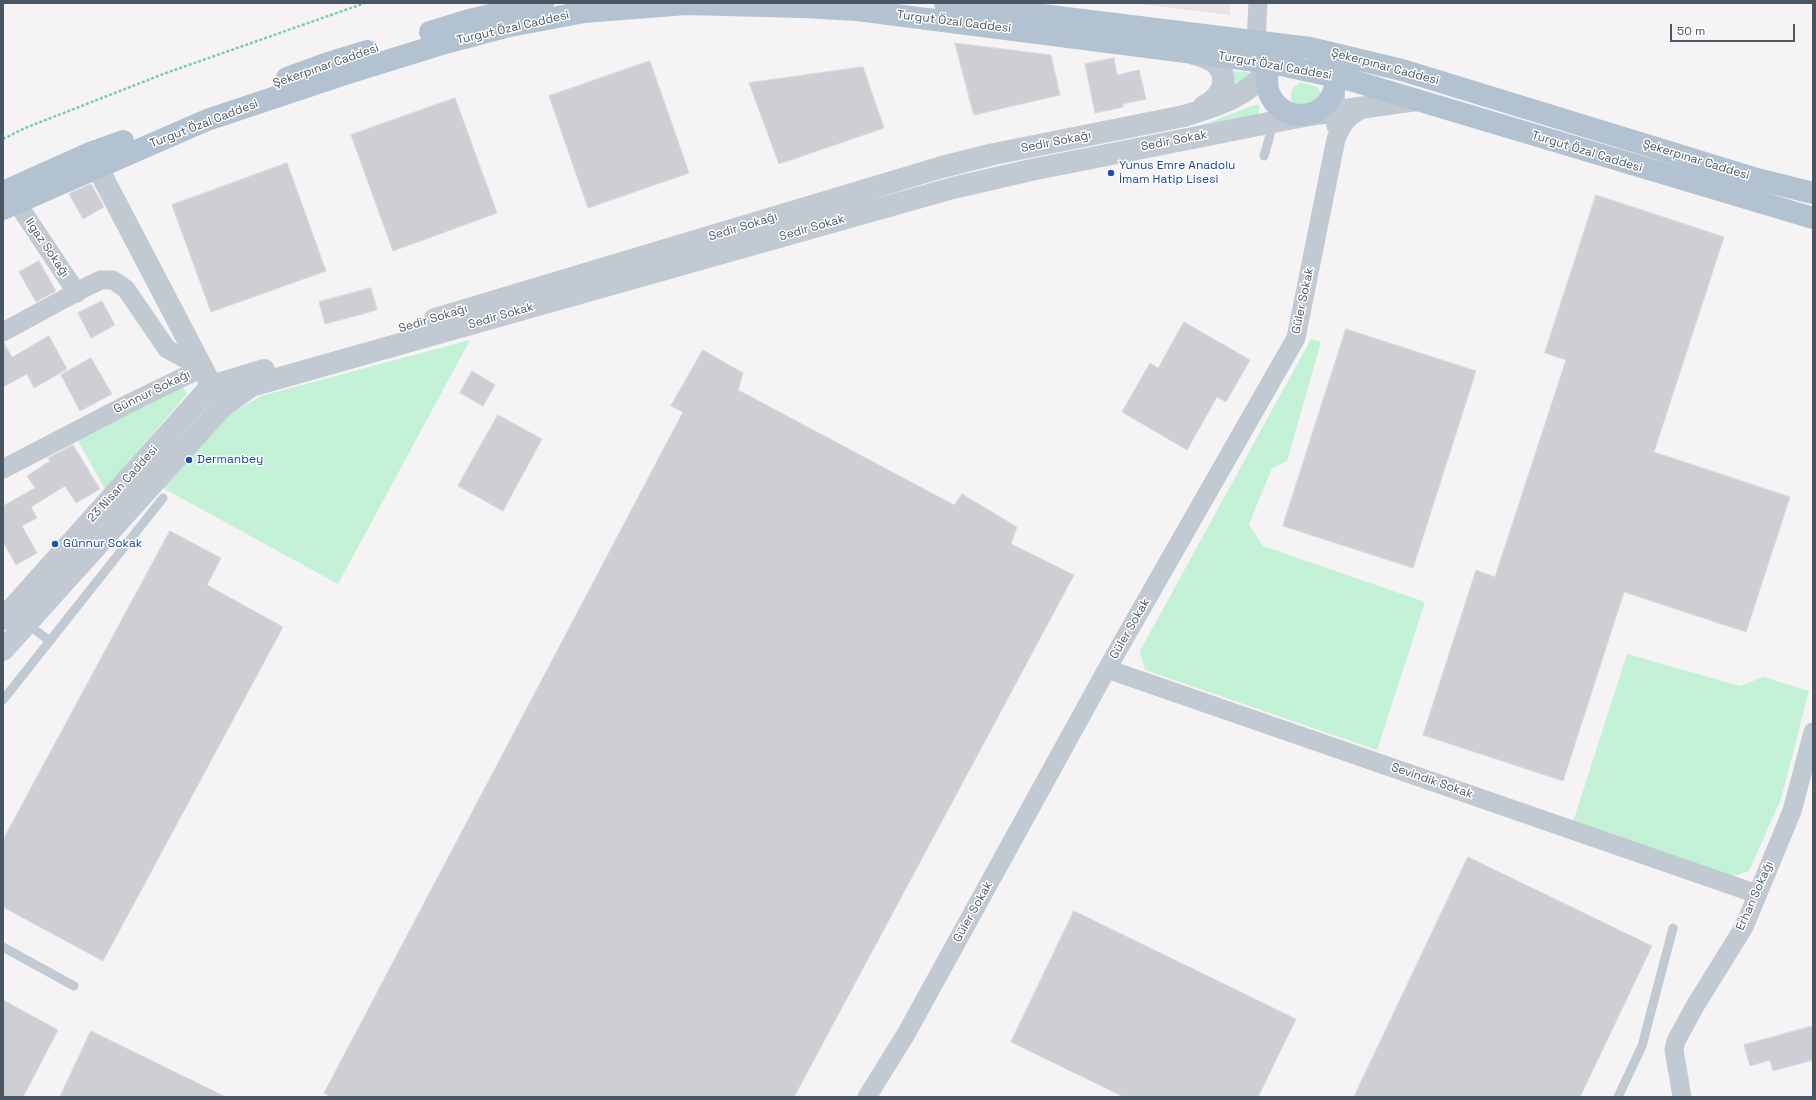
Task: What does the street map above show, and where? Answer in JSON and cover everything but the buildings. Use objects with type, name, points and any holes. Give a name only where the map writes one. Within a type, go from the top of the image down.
[{"type":"main road","name":"Şekerpınar Caddesi","points":[[8,201],[94,160],[325,64],[469,20],[543,3]]},
{"type":"main road","name":"Şekerpınar Caddesi","points":[[945,3],[1250,50],[1310,48],[1402,70],[1757,179],[1813,192]]},
{"type":"main road","name":"Turgut Özal Caddesi","points":[[94,160],[348,73],[445,43],[550,17],[686,4],[803,7],[857,10],[1181,50],[1250,50],[1268,77],[1335,80],[1417,100],[1813,218]]},
{"type":"main road","points":[[1299,47],[1310,48],[1326,57],[1331,65],[1335,80],[1333,94],[1328,103],[1319,111],[1309,115],[1289,113],[1274,102],[1268,77],[1280,55],[1289,49],[1299,47]]},
{"type":"street","points":[[1250,50],[1258,3]]},
{"type":"street","points":[[1181,50],[1208,58],[1222,73],[1224,81],[1218,96],[1210,103],[1184,116]]},
{"type":"street","name":"Sedir Sokağı","points":[[207,377],[942,167],[994,154],[1184,116],[1210,108],[1249,90],[1268,77]]},
{"type":"street","points":[[1335,80],[1336,139]]},
{"type":"street","name":"Sedir Sokak","points":[[222,407],[251,386],[953,188],[1031,170],[1309,115],[1417,100]]},
{"type":"street","points":[[1336,139],[1342,124],[1350,116],[1366,106]]},
{"type":"street","points":[[1309,115],[1322,118],[1330,125],[1336,139]]},
{"type":"street","name":"Güler Sokak","points":[[867,1097],[906,1034],[1107,669],[1296,338],[1336,139]]},
{"type":"street","points":[[94,160],[222,407]]},
{"type":"street","name":"Ilgaz Sokağı","points":[[8,201],[77,293]]},
{"type":"street","name":"Günnur Sokağı","points":[[77,293],[101,280],[113,280],[126,289],[167,349],[207,377]]},
{"type":"street","points":[[3,332],[77,293]]},
{"type":"street","name":"Günnur Sokağı","points":[[3,469],[132,402],[207,377]]},
{"type":"street","name":"23 Nisan Caddesi","points":[[3,619],[207,377]]},
{"type":"street","name":"23 Nisan Caddesi","points":[[3,650],[222,407]]},
{"type":"street","name":"Sevindik Sokak","points":[[1107,669],[1757,894]]},
{"type":"street","name":"Erhan Sokağı","points":[[1682,1097],[1674,1050],[1676,1041],[1695,1006],[1744,927],[1792,811],[1813,732]]},
{"type":"lane","points":[[1264,156],[1274,122],[1268,77]]},
{"type":"lane","points":[[3,700],[163,498]]},
{"type":"lane","points":[[26,624],[50,640]]},
{"type":"lane","points":[[1618,1097],[1642,1046],[1673,928]]},
{"type":"lane","points":[[3,947],[74,986]]},
{"type":"path","points":[[3,139],[25,128],[166,73],[365,3]]},
{"type":"shaded area","points":[[1131,3],[1230,3],[1230,15]]},
{"type":"green space","points":[[1232,71],[1255,73],[1234,85]]},
{"type":"green space","points":[[1300,82],[1318,87],[1321,95],[1319,104],[1297,108],[1293,104],[1291,95],[1292,89]]},
{"type":"green space","points":[[1257,104],[1260,106],[1257,120],[1192,129]]},
{"type":"green space","points":[[1311,339],[1321,342],[1287,461],[1272,468],[1249,524],[1263,546],[1425,602],[1377,750],[1145,670],[1140,651]]},
{"type":"green space","points":[[470,340],[338,584],[161,487],[229,415],[261,396]]},
{"type":"green space","points":[[181,385],[187,394],[105,489],[77,439]]},
{"type":"green space","points":[[1627,654],[1740,686],[1763,677],[1809,691],[1781,799],[1749,871],[1730,877],[1573,822]]},
{"type":"place","name":"Yunus Emre Anadolu İmam Hatip Lisesi","points":[[1111,173]]},
{"type":"place","name":"Dermanbey","points":[[189,460]]},
{"type":"place","name":"Günnur Sokak","points":[[55,544]]}]
